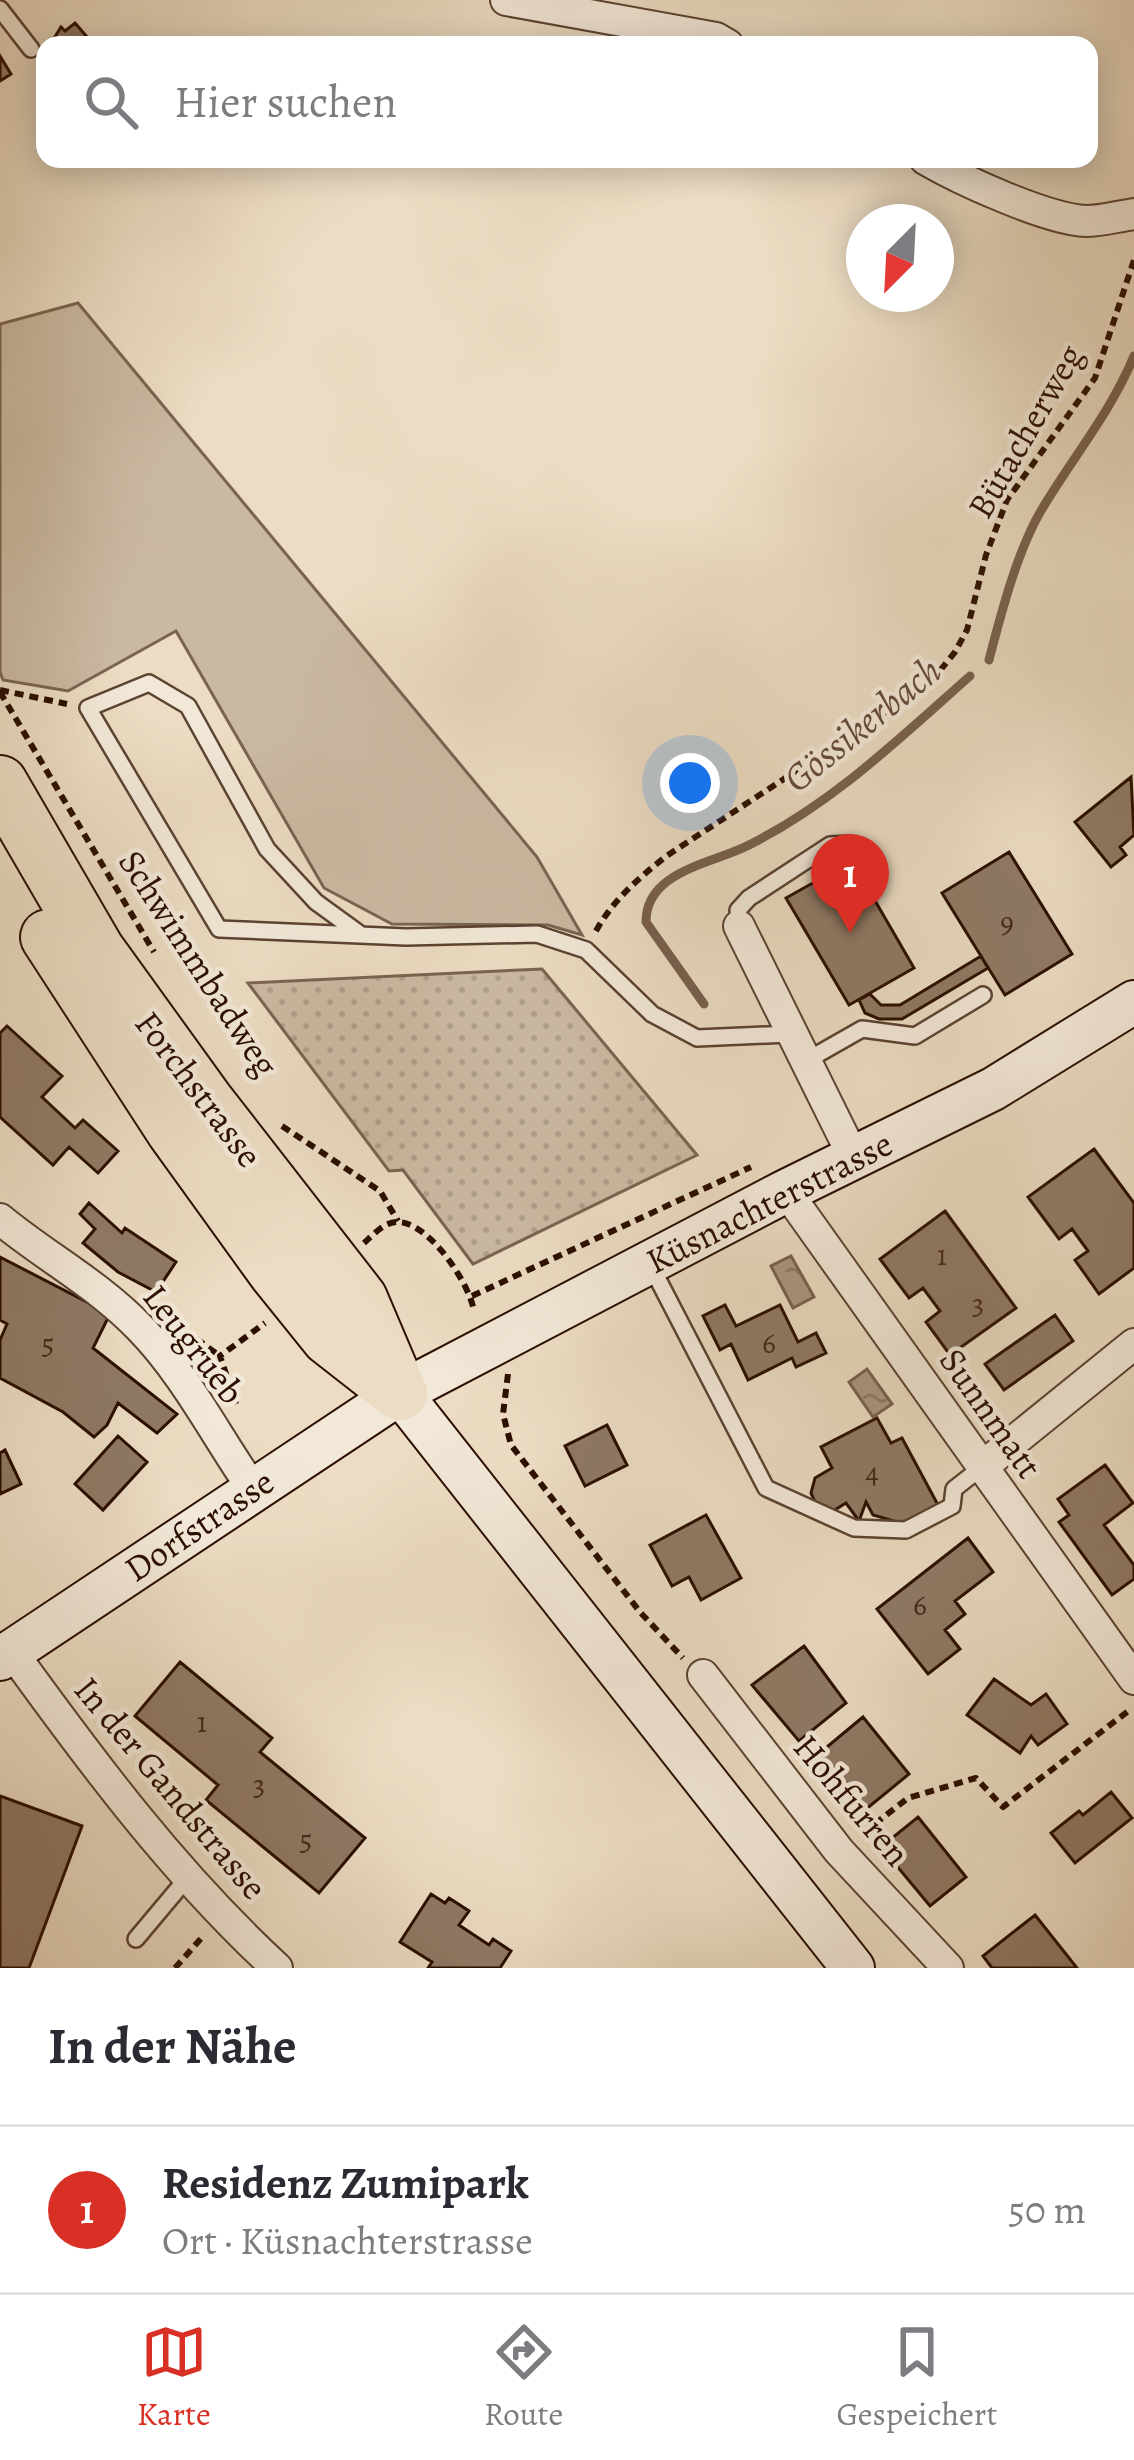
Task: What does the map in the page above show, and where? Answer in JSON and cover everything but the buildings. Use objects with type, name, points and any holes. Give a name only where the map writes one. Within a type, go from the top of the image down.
[{"type":"highway","name":"Forchstrasse","points":[[0,783],[108,966],[360,1299],[400,1393]]},
{"type":"highway","name":"Forchstrasse","points":[[0,850],[105,1029],[275,1271],[329,1339],[400,1393]]},
{"type":"main road","name":"Küsnachterstrasse","points":[[400,1393],[483,1329],[649,1262],[854,1160],[993,1089],[1134,1001]]},
{"type":"main road","name":"Dorfstrasse","points":[[6,1655],[242,1474],[400,1393]]},
{"type":"main road","name":"Forchstrasse","points":[[400,1393],[853,1968]]},
{"type":"street","points":[[506,0],[705,36]]},
{"type":"street","points":[[940,168],[1020,202],[1085,221],[1134,214]]},
{"type":"street","points":[[739,926],[788,1034],[854,1160]]},
{"type":"street","name":"Sunnmatt","points":[[786,1190],[1134,1679]]},
{"type":"street","name":"Leugrueb","points":[[0,1220],[43,1255],[95,1287],[143,1330],[242,1474]]},
{"type":"street","points":[[982,1467],[1134,1344]]},
{"type":"street","name":"In der Gandstrasse","points":[[6,1655],[188,1877],[277,1968]]},
{"type":"street","name":"Hohfurren","points":[[703,1676],[839,1851],[948,1968]]},
{"type":"lane","points":[[0,9],[31,49]]},
{"type":"lane","points":[[360,934],[316,902],[267,849],[188,706],[148,683],[88,708],[219,929],[360,934],[537,934],[586,950],[652,1013],[697,1038],[788,1034]]},
{"type":"lane","points":[[739,926],[738,910],[749,898],[830,845],[851,844]]},
{"type":"lane","points":[[804,1062],[862,1029],[915,1036],[982,995]]},
{"type":"lane","points":[[649,1262],[766,1488],[854,1528],[906,1530],[952,1506],[953,1489],[982,1467]]},
{"type":"lane","points":[[136,1939],[188,1877]]},
{"type":"path","name":"Bütacherweg","points":[[586,950],[607,912],[664,857],[895,706],[938,673],[955,652],[967,630],[986,555],[1007,500],[1095,378],[1134,260]]},
{"type":"path","points":[[0,691],[88,708]]},
{"type":"path","name":"Schwimmbadweg","points":[[0,691],[162,964]]},
{"type":"path","name":"Schwimmbadweg","points":[[274,1118],[380,1191],[398,1221],[426,1233],[472,1296]]},
{"type":"path","points":[[703,1676],[640,1612],[511,1445],[503,1414],[510,1378],[483,1329],[472,1296],[748,1166],[786,1190]]},
{"type":"path","points":[[357,1249],[398,1221]]},
{"type":"path","points":[[242,1474],[248,1443],[220,1356],[272,1318]]},
{"type":"path","points":[[839,1851],[908,1798],[976,1778],[1003,1807],[1134,1707]]},
{"type":"path","points":[[175,1968],[223,1915]]},
{"type":"shaded area","points":[[78,303],[537,857],[582,935],[548,925],[392,924],[324,888],[176,631],[68,691],[3,680],[0,324]]},
{"type":"shaded area","points":[[542,969],[697,1155],[473,1264],[403,1170],[389,1171],[248,983]]},
{"type":"water","points":[[791,1256],[814,1297],[793,1308],[771,1266]]},
{"type":"water","points":[[867,1369],[892,1404],[873,1417],[849,1382]]},
{"type":"waterway","name":"Gössikerbach","points":[[989,660],[1033,526],[1134,356]]},
{"type":"waterway","name":"Gössikerbach","points":[[704,1004],[646,922],[657,891],[684,872],[749,845],[809,810],[970,676]]},
{"type":"place","name":"Residenz Zumipark","points":[[850,933]]}]
